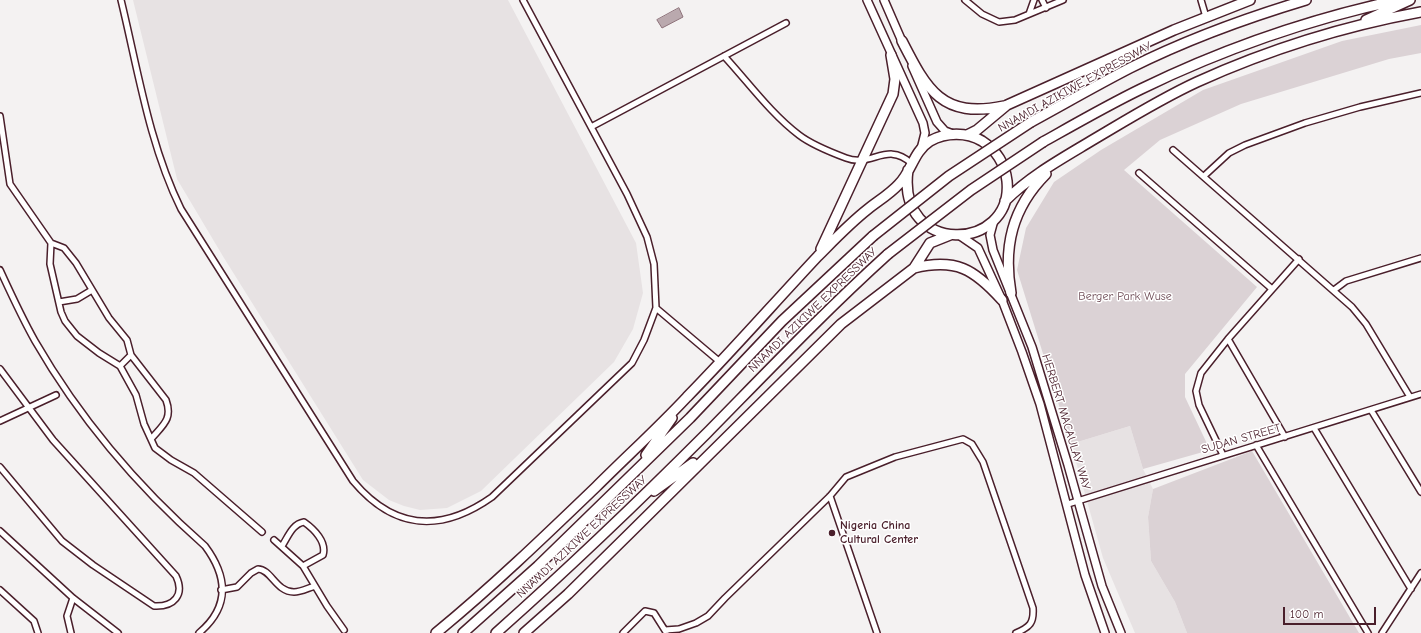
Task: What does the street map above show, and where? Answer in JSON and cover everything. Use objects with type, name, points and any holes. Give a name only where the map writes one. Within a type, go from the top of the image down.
[{"type":"highway","name":"NNAMDI AZIKIWE EXPRESSWAY","points":[[966,135],[977,130],[1007,105],[1206,17],[1250,0]]},
{"type":"highway","name":"NNAMDI AZIKIWE EXPRESSWAY","points":[[463,633],[538,566],[690,418],[782,322],[873,236],[949,176],[1031,122],[1131,68],[1176,47],[1264,12],[1306,0]]},
{"type":"highway","name":"NNAMDI AZIKIWE EXPRESSWAY","points":[[496,633],[556,580],[632,506],[842,296],[888,254],[968,192],[1043,142],[1141,89],[1229,51],[1313,22],[1398,0]]},
{"type":"highway","points":[[1348,28],[1410,0]]},
{"type":"highway","points":[[1005,201],[1032,178],[1059,161],[1154,104],[1196,83],[1257,58],[1348,28],[1421,12]]},
{"type":"highway","points":[[902,41],[925,82],[936,95],[944,100],[961,108],[982,110],[1007,105]]},
{"type":"highway","points":[[809,266],[825,241],[893,94],[895,79],[891,55]]},
{"type":"highway","points":[[436,633],[529,552],[687,398],[809,266],[856,219],[896,188],[920,149],[930,141],[942,136],[954,134],[966,135],[980,140],[992,148],[1001,159],[1006,173],[1008,187],[1005,201],[994,220],[978,231],[955,235],[930,242],[914,268],[841,324],[579,583],[524,633]]},
{"type":"highway","points":[[1011,293],[1007,259],[1014,222],[1036,183],[1059,161]]},
{"type":"highway","points":[[910,167],[906,185],[908,199],[914,212],[924,223],[936,231],[955,235]]},
{"type":"highway","points":[[914,268],[938,264],[961,268],[980,278],[1002,300]]},
{"type":"highway","points":[[631,475],[687,398]]},
{"type":"highway","points":[[632,506],[714,449]]},
{"type":"main road","points":[[867,0],[923,123],[925,133],[920,149]]},
{"type":"main road","points":[[884,0],[937,122],[945,131],[954,134]]},
{"type":"main road","name":"HERBERT MACAULAY WAY","points":[[994,220],[990,235],[993,250],[1032,347],[1102,586],[1121,633]]},
{"type":"main road","name":"HERBERT MACAULAY WAY","points":[[955,235],[978,248],[1002,300],[1040,404],[1086,575],[1105,633]]},
{"type":"street","points":[[121,0],[157,150],[168,182],[181,209],[353,481],[367,497],[381,509],[405,518],[426,522],[451,518],[477,508],[492,497],[632,363],[644,340],[656,308],[654,264],[647,237],[591,126],[522,0]]},
{"type":"street","points":[[965,0],[982,14],[999,22],[1015,20],[1063,0]]},
{"type":"street","points":[[1029,14],[1034,0]]},
{"type":"street","points":[[1042,0],[1046,8]]},
{"type":"street","points":[[1201,0],[1206,17]]},
{"type":"street","points":[[591,126],[786,23]]},
{"type":"street","points":[[724,56],[775,112],[799,135],[846,158],[863,161],[887,153],[903,156],[910,167]]},
{"type":"street","points":[[1204,176],[1229,153],[1244,145],[1305,123],[1360,107],[1421,93]]},
{"type":"street","points":[[0,116],[10,184],[51,243],[64,248],[76,263],[109,318],[127,340],[132,354],[166,400],[169,408],[169,416],[165,424],[151,439]]},
{"type":"street","points":[[1173,150],[1334,290],[1366,324],[1410,397]]},
{"type":"street","points":[[1139,173],[1272,288]]},
{"type":"street","points":[[51,243],[50,264],[58,302],[65,321],[77,336],[99,353],[120,366],[136,395],[144,424],[155,448],[194,473],[262,532]]},
{"type":"street","points":[[1334,290],[1346,281],[1421,258]]},
{"type":"street","points":[[1223,455],[1199,405],[1196,391],[1201,373],[1228,339],[1299,259]]},
{"type":"street","points":[[0,270],[35,341],[94,430],[130,473],[205,546],[215,560],[221,579],[222,602],[216,616],[199,633]]},
{"type":"street","points":[[58,302],[77,299],[92,290]]},
{"type":"street","points":[[656,308],[720,362]]},
{"type":"street","points":[[1228,339],[1285,437]]},
{"type":"street","points":[[120,366],[132,354]]},
{"type":"street","points":[[0,369],[53,440],[176,576],[180,586],[179,594],[172,602],[162,607],[154,606],[93,565],[62,541],[0,467]]},
{"type":"street","name":"SUDAN STREET","points":[[1068,504],[1421,394]]},
{"type":"street","points":[[0,421],[56,395]]},
{"type":"street","points":[[1371,410],[1421,492]]},
{"type":"street","points":[[1314,428],[1411,589]]},
{"type":"street","points":[[623,633],[645,611],[654,613],[666,632],[696,623],[708,616],[830,496],[846,478],[895,457],[963,439],[972,444],[983,462],[1033,608],[1034,618],[1029,625],[1016,633]]},
{"type":"street","points":[[1256,445],[1368,633]]},
{"type":"street","points":[[830,496],[877,633]]},
{"type":"street","points":[[282,546],[294,527],[299,523],[304,522],[309,526],[322,541],[325,549],[323,555],[303,566]]},
{"type":"street","points":[[0,531],[73,598],[118,633]]},
{"type":"street","points":[[274,540],[303,566],[344,630]]},
{"type":"street","points":[[221,590],[237,587],[251,573],[262,569],[283,590],[293,592],[315,586]]},
{"type":"street","points":[[1382,633],[1421,573]]},
{"type":"street","points":[[0,590],[34,621],[38,633]]},
{"type":"street","points":[[71,633],[67,616],[73,598]]},
{"type":"shaded area","points":[[133,0],[508,0],[636,243],[643,293],[633,329],[614,362],[481,491],[447,508],[420,510],[389,500],[363,480],[224,258],[177,179]]},
{"type":"shaded area","points":[[679,8],[683,17],[662,28],[657,20]]},
{"type":"shaded area","points":[[1130,426],[1143,469],[1153,489],[1148,517],[1151,561],[1175,602],[1187,633],[1135,633],[1103,558],[1071,444]]},
{"type":"green space","name":"Berger Park Wuse","points":[[1421,25],[1421,53],[1389,59],[1241,104],[1160,140],[1124,170],[1257,287],[1185,374],[1185,397],[1210,450],[1143,469],[1130,426],[1071,444],[1017,270],[1026,228],[1054,182],[1101,150],[1203,90],[1342,41]]},
{"type":"green space","points":[[1252,451],[1359,633],[1187,633],[1175,602],[1151,561],[1148,517],[1153,489]]},
{"type":"place","name":"Nigeria China Cultural Center","points":[[832,533]]}]
